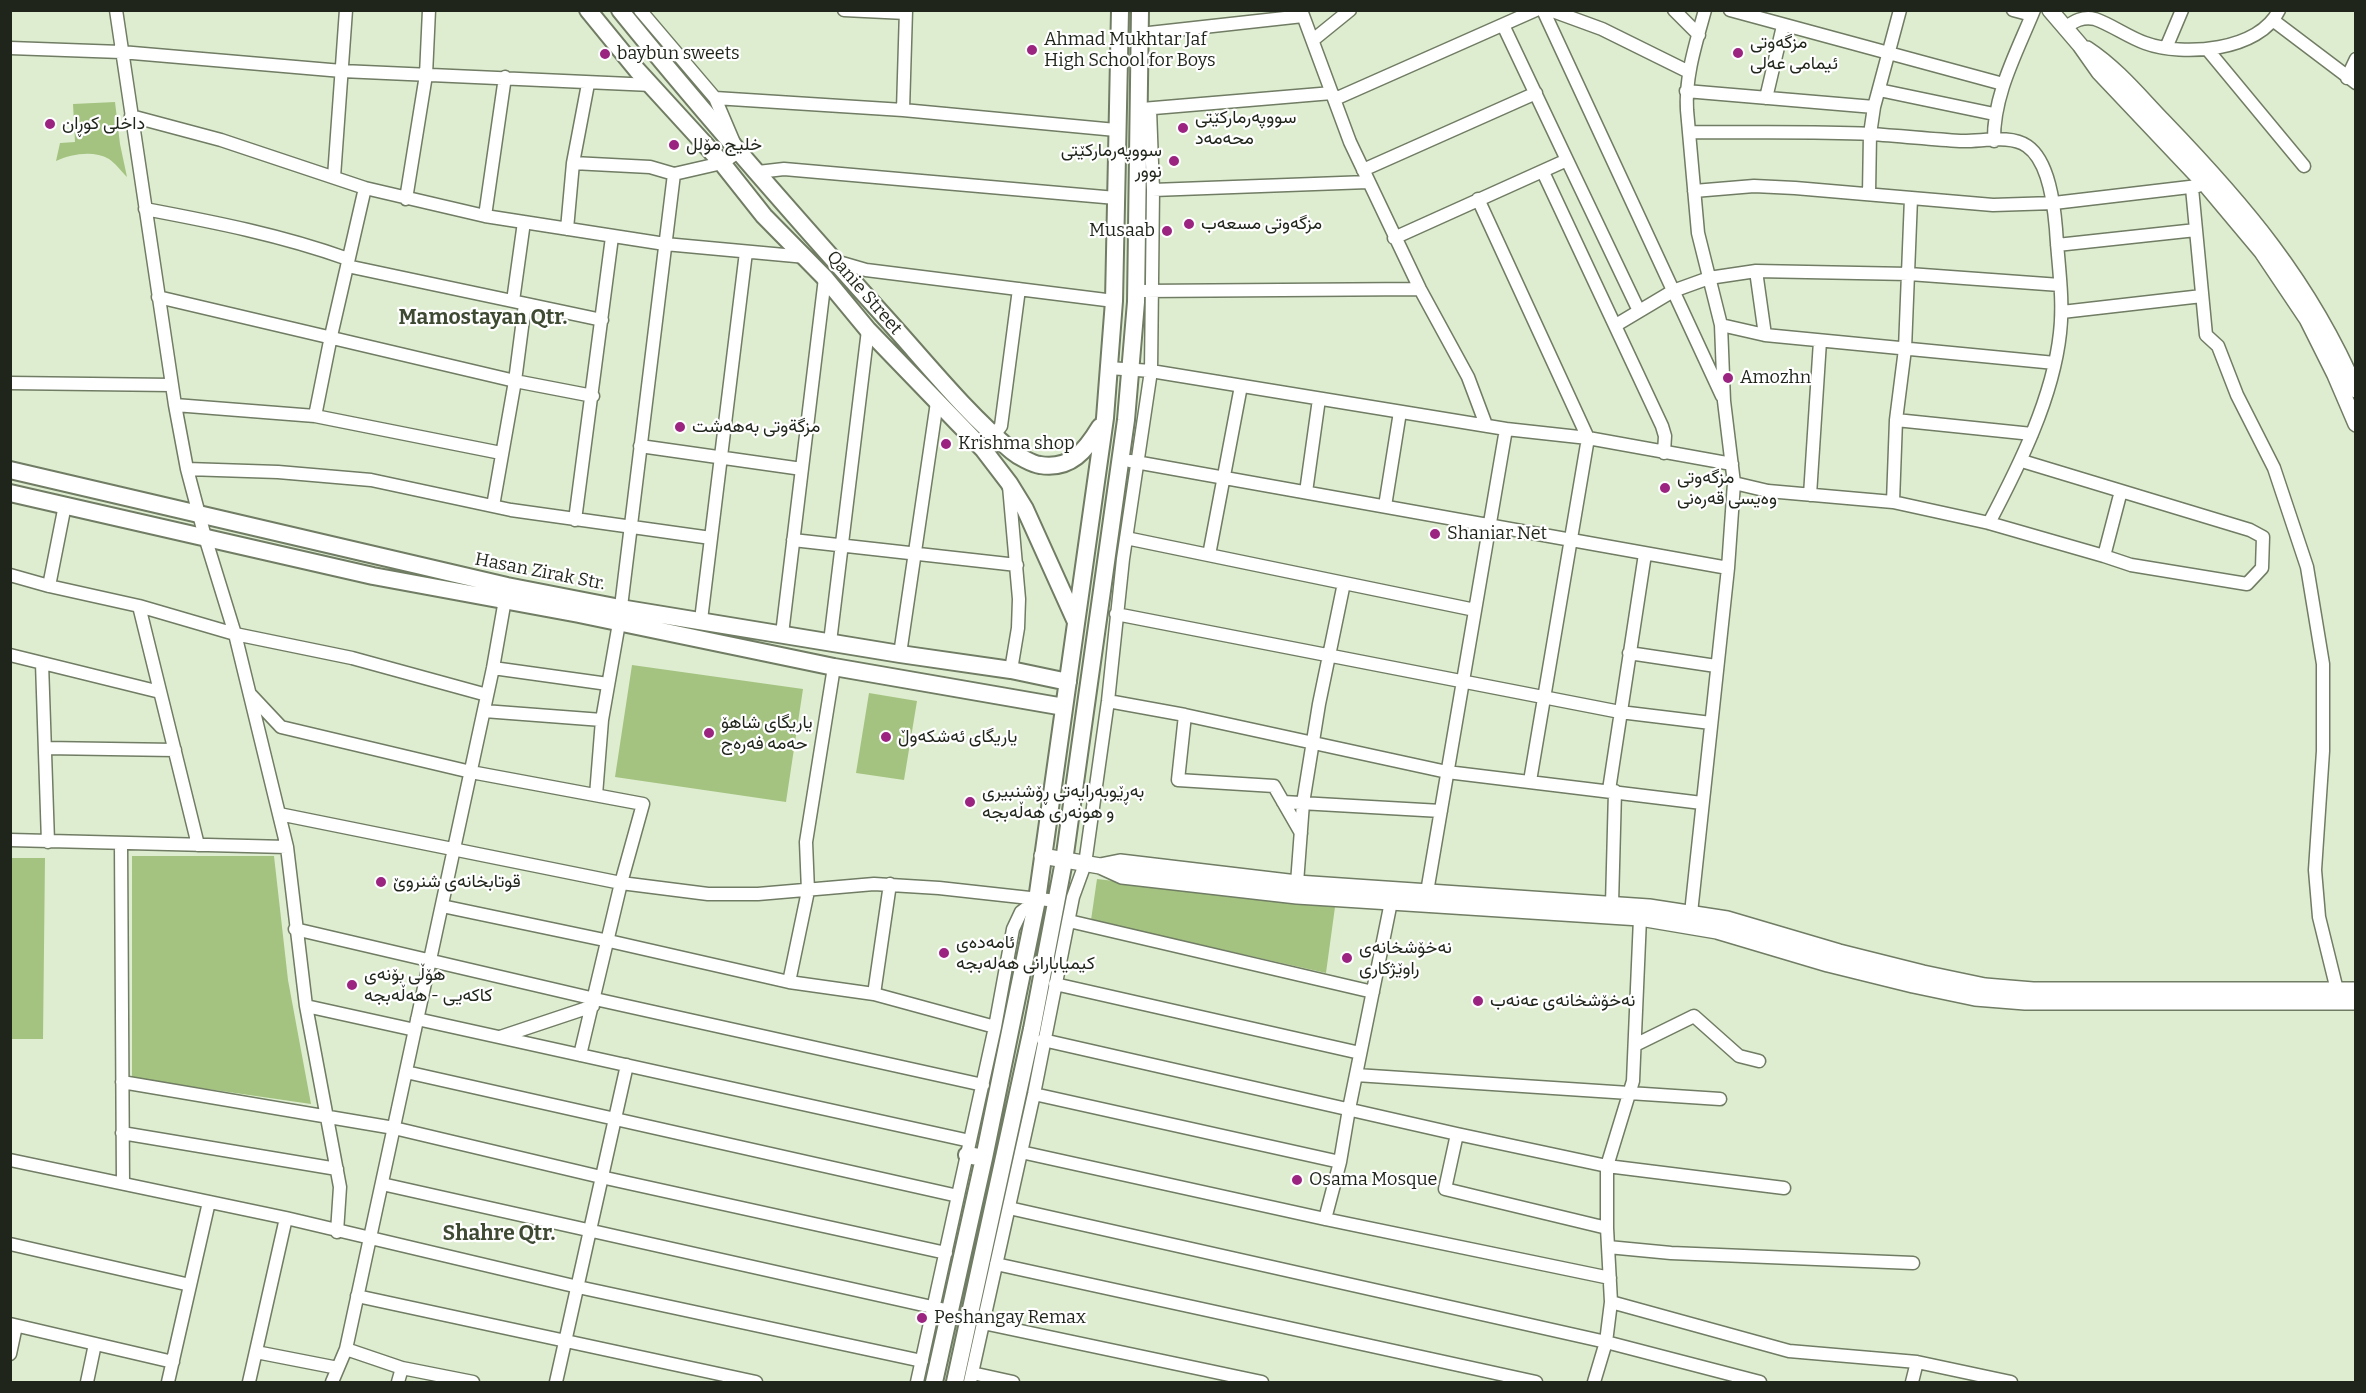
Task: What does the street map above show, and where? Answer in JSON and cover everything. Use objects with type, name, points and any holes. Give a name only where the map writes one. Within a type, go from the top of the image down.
[{"type":"main road","name":"Qanie Street","points":[[588,10],[722,164],[764,216],[806,257],[868,330],[967,434],[1009,483],[1025,509],[1076,623]]},
{"type":"main road","name":"Qanie Street","points":[[620,10],[738,152],[834,261],[981,422],[1014,453],[1039,465],[1062,464],[1080,456],[1105,418]]},
{"type":"main road","points":[[934,1383],[950,1311],[974,1152],[1037,900],[1105,418],[1114,301],[1120,10]]},
{"type":"main road","points":[[955,1383],[983,1287],[1040,1033],[1057,901],[1129,461],[1131,369],[1144,291],[1144,109],[1140,10]]},
{"type":"main road","points":[[967,434],[981,422]]},
{"type":"main road","name":"Hasan Zirak Str.","points":[[10,470],[199,514],[506,594]]},
{"type":"main road","name":"Hasan Zirak Str.","points":[[10,493],[373,576],[506,594],[619,615],[834,667],[1064,707]]},
{"type":"main road","name":"Hasan Zirak Str.","points":[[619,615],[701,621],[1011,670],[1068,682]]},
{"type":"street","points":[[116,10],[158,297],[187,469],[235,634],[287,847],[306,1006],[340,1187],[337,1232]]},
{"type":"street","points":[[334,177],[346,10]]},
{"type":"street","points":[[406,199],[426,75],[429,10]]},
{"type":"street","points":[[573,163],[650,167],[674,174],[722,164],[738,152],[715,98],[640,10]]},
{"type":"street","points":[[844,10],[906,12],[903,110]]},
{"type":"street","points":[[1313,40],[1350,10]]},
{"type":"street","points":[[1013,1383],[971,1378],[983,1323],[983,1287],[996,1264],[1034,1094],[1040,1033],[1055,984],[1073,897],[1092,865],[1116,614],[1126,538],[1129,461],[1151,371],[1144,291],[1152,190],[1144,109],[1333,96],[1536,10]]},
{"type":"street","points":[[1543,10],[1724,401]]},
{"type":"street","points":[[1550,10],[1602,29],[1689,72]]},
{"type":"street","points":[[1674,10],[1699,34]]},
{"type":"street","points":[[1690,912],[1728,568],[1734,483],[1724,401],[1721,325],[1698,233],[1686,91],[1705,10]]},
{"type":"street","points":[[1730,10],[2003,84]]},
{"type":"street","points":[[1869,194],[1870,134],[1874,107],[1900,10]]},
{"type":"street","points":[[1994,141],[1995,114],[2003,84],[2033,13],[2013,10]]},
{"type":"street","points":[[2050,10],[2080,45],[2098,72],[2198,186],[2267,248],[2307,319],[2335,375],[2355,424]]},
{"type":"street","points":[[2166,48],[2182,10]]},
{"type":"street","points":[[1140,34],[1302,13],[1368,182],[1420,289],[1468,377],[1486,425]]},
{"type":"street","points":[[2065,27],[2081,19],[2097,15],[2145,44],[2178,51],[2207,49],[2236,43],[2257,34],[2277,16],[2351,81]]},
{"type":"street","points":[[1503,25],[1639,311]]},
{"type":"street","points":[[1766,98],[1783,26]]},
{"type":"street","points":[[2080,45],[2115,71],[2209,169],[2267,248],[2317,309],[2355,390]]},
{"type":"street","points":[[10,48],[121,52],[342,71],[505,77],[588,84],[652,85]]},
{"type":"street","points":[[2207,49],[2304,166]]},
{"type":"street","points":[[2351,81],[2355,59]]},
{"type":"street","points":[[485,216],[505,77]]},
{"type":"street","points":[[567,229],[573,163],[588,84]]},
{"type":"street","points":[[1879,90],[1995,114]]},
{"type":"street","points":[[1686,91],[1874,107]]},
{"type":"street","points":[[1363,170],[1536,93]]},
{"type":"street","points":[[715,98],[903,110],[1116,130]]},
{"type":"street","points":[[131,116],[221,140],[365,188],[485,216],[665,244],[806,257]]},
{"type":"street","points":[[1689,132],[1870,134],[1929,139],[2015,140],[2028,147],[2038,159],[2047,178],[2054,203],[2062,312],[2055,363],[2032,434],[2022,460],[1989,523]]},
{"type":"street","points":[[1395,237],[1567,160]]},
{"type":"street","points":[[758,172],[784,169],[1116,198]]},
{"type":"street","points":[[1543,172],[1662,426],[1665,436],[1664,453]]},
{"type":"street","points":[[596,795],[602,720],[619,615],[674,174]]},
{"type":"street","points":[[1152,190],[1368,182]]},
{"type":"street","points":[[1694,191],[1754,186],[1993,205],[2054,203],[2198,186]]},
{"type":"street","points":[[2198,186],[2196,230],[2206,335],[2218,346],[2237,395],[2274,468],[2307,567],[2323,664],[2323,751],[2315,870],[2319,917],[2337,990]]},
{"type":"street","points":[[315,416],[365,188]]},
{"type":"street","points":[[1893,502],[1896,420],[1905,349],[1911,198]]},
{"type":"street","points":[[1478,199],[1588,438],[1530,781]]},
{"type":"street","points":[[145,209],[242,227],[312,246],[347,262],[519,303],[602,320]]},
{"type":"street","points":[[493,506],[515,381],[524,222]]},
{"type":"street","points":[[2057,245],[2196,230]]},
{"type":"street","points":[[575,520],[612,237]]},
{"type":"street","points":[[701,621],[746,252]]},
{"type":"street","points":[[834,261],[866,270],[1114,301]]},
{"type":"street","points":[[1616,325],[1673,291],[1709,278],[1756,271],[1909,274],[2060,285]]},
{"type":"street","points":[[1756,271],[1765,335]]},
{"type":"street","points":[[782,634],[825,278]]},
{"type":"street","points":[[994,435],[1000,426],[1018,289]]},
{"type":"street","points":[[1144,291],[1420,289]]},
{"type":"street","points":[[2062,312],[2202,296]]},
{"type":"street","points":[[158,297],[515,381],[592,396]]},
{"type":"street","points":[[1721,325],[1765,335],[2055,363]]},
{"type":"street","points":[[830,642],[868,330]]},
{"type":"street","points":[[1810,495],[1820,341]]},
{"type":"street","points":[[1109,368],[1151,371],[1506,429],[1588,438],[1732,464]]},
{"type":"street","points":[[10,383],[172,385]]},
{"type":"street","points":[[1209,555],[1241,386]]},
{"type":"street","points":[[1306,492],[1319,399]]},
{"type":"street","points":[[900,654],[937,402]]},
{"type":"street","points":[[175,405],[315,416],[501,453]]},
{"type":"street","points":[[1385,506],[1400,412]]},
{"type":"street","points":[[1896,420],[2032,434]]},
{"type":"street","points":[[1427,892],[1506,429]]},
{"type":"street","points":[[640,446],[802,469]]},
{"type":"street","points":[[1734,483],[1768,491],[1893,502],[1989,523],[2131,565],[2247,584],[2262,568],[2263,537],[2250,530],[2022,460]]},
{"type":"street","points":[[1129,461],[1728,568]]},
{"type":"street","points":[[187,469],[339,476],[371,480],[493,506],[575,520],[711,538]]},
{"type":"street","points":[[1009,483],[1019,599],[1018,628],[1011,670]]},
{"type":"street","points":[[2104,556],[2121,491]]},
{"type":"street","points":[[49,586],[64,506]]},
{"type":"street","points":[[1126,538],[1475,610]]},
{"type":"street","points":[[793,540],[1017,565]]},
{"type":"street","points":[[1612,904],[1612,791],[1620,712],[1645,554]]},
{"type":"street","points":[[10,576],[140,606],[235,634],[352,658],[487,695]]},
{"type":"street","points":[[1297,883],[1303,803],[1328,656],[1344,583]]},
{"type":"street","points":[[332,1383],[346,1348],[484,711],[506,594]]},
{"type":"street","points":[[140,606],[198,845]]},
{"type":"street","points":[[1116,614],[1620,712],[1711,723]]},
{"type":"street","points":[[1629,654],[1716,666]]},
{"type":"street","points":[[10,655],[160,692]]},
{"type":"street","points":[[42,663],[48,842]]},
{"type":"street","points":[[789,982],[808,891],[806,842],[834,667]]},
{"type":"street","points":[[493,668],[608,684]]},
{"type":"street","points":[[250,694],[281,727]]},
{"type":"street","points":[[1108,700],[1447,772],[1702,802]]},
{"type":"street","points":[[484,711],[602,720]]},
{"type":"street","points":[[1185,715],[1178,780],[1274,786],[1301,833]]},
{"type":"street","points":[[260,738],[271,728],[281,727],[471,772],[643,804],[621,883],[580,1055]]},
{"type":"street","points":[[45,748],[175,750]]},
{"type":"street","points":[[1283,802],[1441,811]]},
{"type":"street","points":[[279,814],[621,883],[708,894],[808,891],[874,884],[1057,901]]},
{"type":"street","points":[[10,840],[287,847]]},
{"type":"street","points":[[121,844],[123,1183]]},
{"type":"street","points":[[1042,856],[1092,865],[1122,876],[1297,896],[1391,902],[1612,904],[1690,912],[1727,919],[1913,971],[1984,986],[2131,997],[2355,1002]]},
{"type":"street","points":[[1092,865],[1120,862],[1297,883],[1427,892],[1640,918],[1717,931],[1828,964],[1975,998],[2025,1002],[2131,997],[2208,989],[2355,990]]},
{"type":"street","points":[[874,994],[890,885]]},
{"type":"street","points":[[917,1383],[958,1196],[974,1152],[982,1085],[1014,923],[1026,907],[1037,900]]},
{"type":"street","points":[[1325,1219],[1340,1162],[1391,902]]},
{"type":"street","points":[[442,906],[789,982],[874,994],[995,1027]]},
{"type":"street","points":[[1594,1383],[1605,1342],[1611,1302],[1607,1228],[1607,1166],[1634,1081],[1640,918]]},
{"type":"street","points":[[1069,921],[1373,992]]},
{"type":"street","points":[[296,929],[430,960],[594,1003],[982,1085]]},
{"type":"street","points":[[1055,984],[1360,1053]]},
{"type":"street","points":[[500,1037],[594,1003]]},
{"type":"street","points":[[306,1006],[500,1037],[627,1065],[974,1152]]},
{"type":"street","points":[[1635,1045],[1694,1016],[1739,1056],[1759,1061]]},
{"type":"street","points":[[1040,1033],[1349,1109],[1607,1166],[1784,1188]]},
{"type":"street","points":[[556,1383],[627,1065]]},
{"type":"street","points":[[406,1072],[958,1196]]},
{"type":"street","points":[[1356,1075],[1720,1100]]},
{"type":"street","points":[[122,1082],[394,1128],[602,1177],[946,1253]]},
{"type":"street","points":[[1034,1094],[1340,1162]]},
{"type":"street","points":[[122,1133],[337,1169]]},
{"type":"street","points":[[1457,1134],[1445,1189],[1607,1228]]},
{"type":"street","points":[[1021,1152],[1325,1219],[1610,1278]]},
{"type":"street","points":[[10,1160],[286,1218],[337,1232],[578,1287],[922,1361]]},
{"type":"street","points":[[382,1184],[950,1311]]},
{"type":"street","points":[[168,1383],[209,1202]]},
{"type":"street","points":[[1009,1208],[1605,1342],[1760,1383]]},
{"type":"street","points":[[249,1383],[286,1218]]},
{"type":"street","points":[[10,1244],[190,1285]]},
{"type":"street","points":[[1608,1247],[1671,1253],[1913,1263]]},
{"type":"street","points":[[996,1264],[1536,1383]]},
{"type":"street","points":[[357,1296],[756,1383]]},
{"type":"street","points":[[1611,1302],[1788,1351],[1917,1362],[2011,1383]]},
{"type":"street","points":[[983,1323],[1262,1383]]},
{"type":"street","points":[[10,1354],[13,1325],[173,1362]]},
{"type":"street","points":[[87,1383],[95,1344]]},
{"type":"street","points":[[346,1348],[402,1368],[473,1383]]},
{"type":"street","points":[[256,1352],[338,1368]]},
{"type":"street","points":[[1912,1383],[1917,1362]]},
{"type":"street","points":[[398,1383],[402,1368]]},
{"type":"green space","points":[[115,102],[127,177],[103,156],[76,155],[56,161],[60,143],[75,142],[73,104]]},
{"type":"green space","name":"یاریگای شاهۆ حەمە فەرەج","points":[[632,665],[803,689],[786,802],[615,777]]},
{"type":"green space","name":"یاریگای ئەشکەوڵ","points":[[869,693],[917,701],[904,780],[856,773]]},
{"type":"green space","points":[[132,856],[274,856],[288,980],[311,1104],[132,1078]]},
{"type":"green space","points":[[11,858],[45,858],[43,1039],[11,1039]]},
{"type":"green space","points":[[1097,879],[1335,907],[1326,973],[1091,920]]},
{"type":"place","name":"Ahmad Mukhtar Jaf High School for Boys","points":[[1032,50]]},
{"type":"place","name":"مزگەوتی ئیمامی عەلی","points":[[1738,53]]},
{"type":"place","name":"baybun sweets","points":[[605,54]]},
{"type":"place","name":"داخلی کوڕان","points":[[50,124]]},
{"type":"place","name":"سووپەرمارکێتی محەمەد","points":[[1183,128]]},
{"type":"place","name":"خلیج مۆلل","points":[[674,145]]},
{"type":"place","name":"سووپەرمارکێتی نوور","points":[[1174,161]]},
{"type":"place","name":"مزگەوتی مسعەب","points":[[1189,224]]},
{"type":"place","name":"Musaab","points":[[1167,231]]},
{"type":"place","name":"Amozhn","points":[[1728,378]]},
{"type":"place","name":"مزگةوتى بەھەشت","points":[[680,427]]},
{"type":"place","name":"Krishma shop","points":[[946,444]]},
{"type":"place","name":"مزگەوتی وەیسی قەرەنی","points":[[1665,488]]},
{"type":"place","name":"Shaniar Net","points":[[1435,534]]},
{"type":"place","name":"یاریگای شاهۆ حەمە فەرەج","points":[[709,733]]},
{"type":"place","name":"یاریگای ئەشکەوڵ","points":[[886,737]]},
{"type":"place","name":"بەڕێوبەرایەتی ڕۆشنبیری و هونەری هەڵەبجە","points":[[970,802]]},
{"type":"place","name":"قوتابخانەی شنروێ","points":[[381,882]]},
{"type":"place","name":"ئامەدەی کیمیابارانی هەلەبجە","points":[[944,953]]},
{"type":"place","name":"نەخۆشخانەی راوێژکاری","points":[[1347,958]]},
{"type":"place","name":"ھۆڵی بۆنەی کاکەیی - هەڵەبجە","points":[[352,985]]},
{"type":"place","name":"نەخۆشخانەی عەنەب","points":[[1478,1001]]},
{"type":"place","name":"Osama Mosque","points":[[1297,1180]]},
{"type":"place","name":"Peshangay Remax","points":[[922,1318]]},
{"type":"district","name":"Mamostayan Qtr.","points":[[483,318]]},
{"type":"district","name":"Shahre Qtr.","points":[[499,1234]]}]
